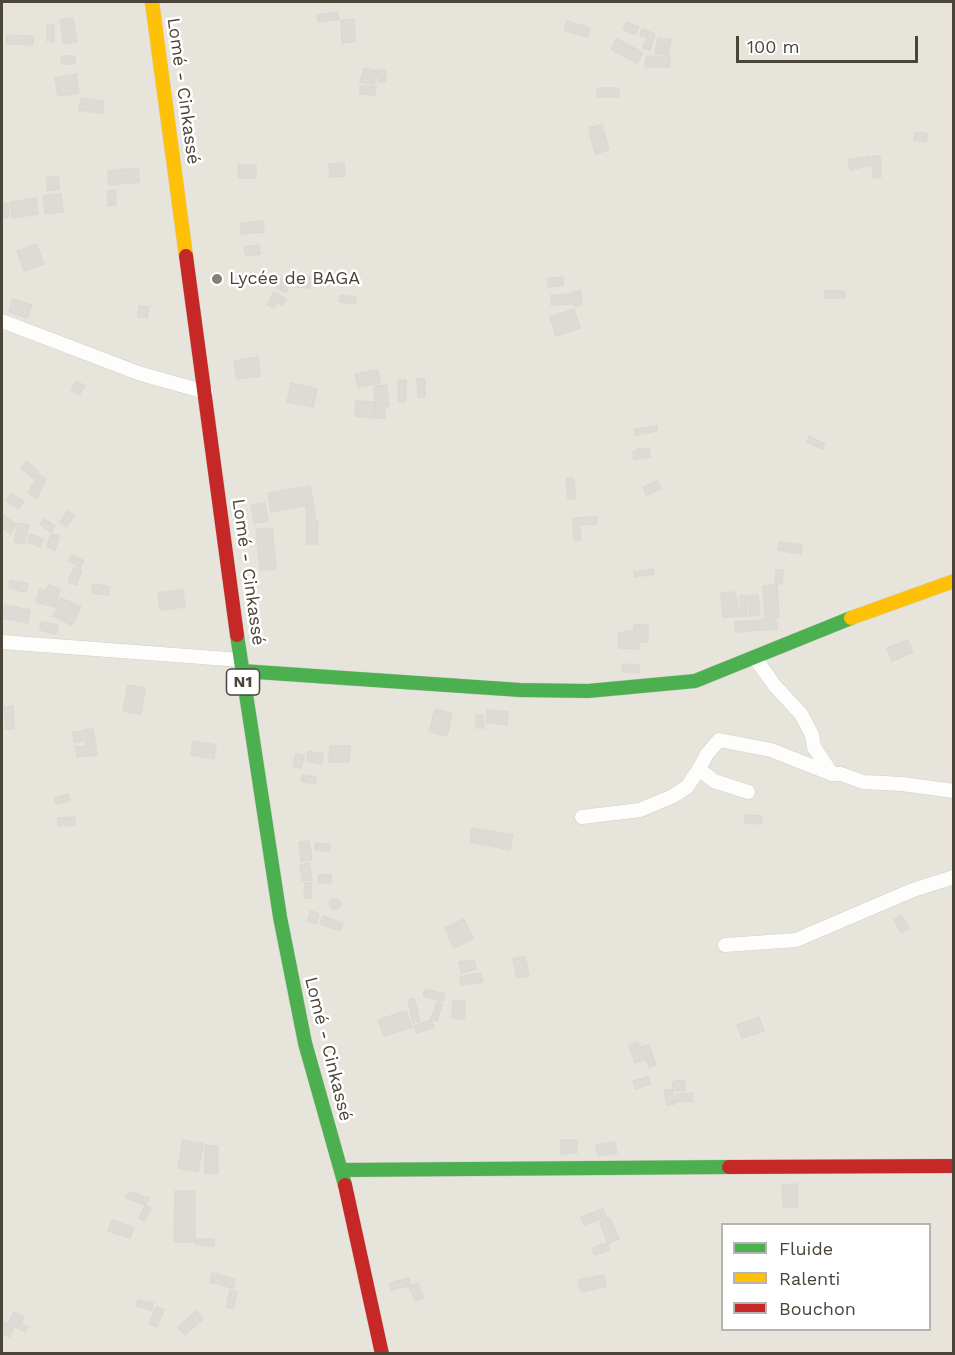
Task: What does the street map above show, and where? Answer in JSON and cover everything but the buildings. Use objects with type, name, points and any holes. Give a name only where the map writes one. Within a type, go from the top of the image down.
[{"type":"main road","name":"Lomé - Cinkassé","points":[[152,2],[242,665],[292,982],[305,1043],[342,1170],[382,1353]]},
{"type":"main road","points":[[242,665],[508,689],[588,691],[695,681],[835,623],[954,581]]},
{"type":"main road","points":[[342,1170],[954,1166]]},
{"type":"street","points":[[2,321],[141,374],[206,392]]},
{"type":"street","points":[[2,642],[242,665]]},
{"type":"street","points":[[755,658],[775,686],[801,714],[812,735],[814,747],[832,774]]},
{"type":"street","points":[[582,817],[639,810],[673,796],[687,787],[719,740],[771,750],[832,774],[842,774],[863,783],[902,784],[954,791]]},
{"type":"street","points":[[699,769],[714,781],[748,792]]},
{"type":"street","points":[[725,945],[796,940],[913,890],[954,877]]},
{"type":"shaded area","points":[[2,2],[953,2],[953,1353],[2,1354]]},
{"type":"traffic: fast","points":[[242,671],[520,690],[588,691],[695,681],[851,618]]},
{"type":"traffic: fast","points":[[237,635],[280,917],[305,1043],[345,1185]]},
{"type":"traffic: fast","points":[[342,1170],[729,1167]]},
{"type":"traffic: slow","points":[[152,2],[186,256]]},
{"type":"traffic: slow","points":[[851,618],[954,581]]},
{"type":"traffic: jam","points":[[186,256],[237,635]]},
{"type":"traffic: jam","points":[[729,1167],[954,1166]]},
{"type":"traffic: jam","points":[[345,1185],[382,1354]]},
{"type":"place","name":"Lycée de BAGA","points":[[217,279]]}]
